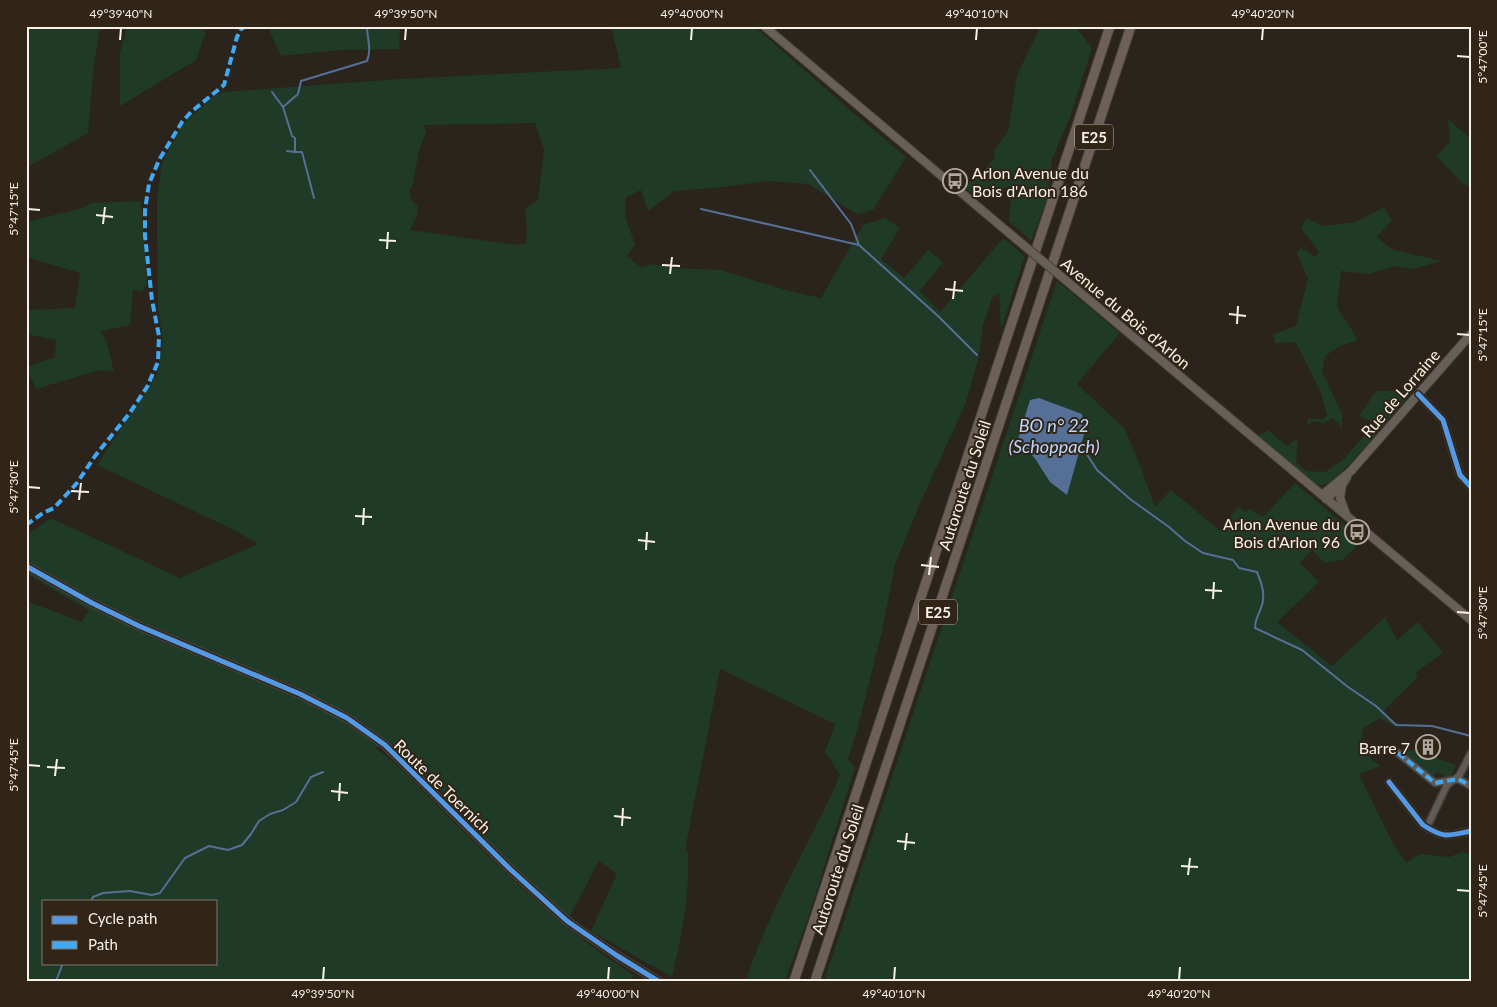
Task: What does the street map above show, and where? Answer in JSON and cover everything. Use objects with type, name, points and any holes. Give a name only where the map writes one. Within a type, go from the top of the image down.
[{"type":"highway","name":"Autoroute du Soleil","points":[[794,981],[1110,26]]},
{"type":"highway","name":"Autoroute du Soleil","points":[[815,981],[1131,28]]},
{"type":"main road","name":"Avenue du Bois d'Arlon","points":[[764,26],[1471,620]]},
{"type":"main road","name":"Rue de Lorraine","points":[[1324,497],[1351,471],[1471,334]]},
{"type":"main road","name":"Rue de Lorraine","points":[[1324,497],[1342,485],[1351,471]]},
{"type":"main road","points":[[1342,485],[1340,498],[1346,516]]},
{"type":"main road","name":"Route de Toernich","points":[[26,566],[139,626],[300,694],[347,718],[385,745],[510,869],[567,921],[658,981]]},
{"type":"street","points":[[1418,394],[1443,420],[1460,475],[1471,487]]},
{"type":"street","points":[[1398,753],[1434,782],[1458,779],[1471,786]]},
{"type":"street","points":[[1427,828],[1447,785],[1459,776],[1471,753]]},
{"type":"street","points":[[1389,782],[1427,828],[1445,836],[1471,831]]},
{"type":"green space","points":[[26,26],[100,26],[94,64],[88,133],[26,168]]},
{"type":"green space","points":[[127,26],[197,26],[206,32],[196,60],[120,106],[120,53]]},
{"type":"green space","points":[[276,26],[400,26],[399,49],[341,50],[281,56],[269,30]]},
{"type":"green space","points":[[611,26],[754,26],[906,157],[873,210],[857,214],[808,184],[768,181],[674,191],[648,211],[641,190],[626,197],[625,217],[635,244],[627,256],[642,268],[651,264],[672,268],[720,270],[789,291],[821,298],[863,225],[885,218],[900,228],[881,259],[904,278],[928,250],[943,262],[920,291],[940,312],[1003,238],[1025,256],[1001,330],[999,293],[992,298],[983,325],[978,361],[965,405],[921,501],[895,564],[881,636],[848,759],[855,768],[809,915],[785,981],[746,981],[766,928],[840,775],[825,752],[835,724],[720,669],[685,850],[688,852],[688,884],[682,930],[672,977],[591,931],[617,874],[599,861],[567,921],[465,824],[469,819],[389,741],[376,748],[398,766],[482,850],[540,904],[601,953],[634,975],[631,981],[26,981],[26,601],[82,622],[89,610],[26,573],[26,536],[51,518],[180,578],[258,544],[232,529],[97,465],[157,374],[163,341],[158,308],[157,242],[157,198],[162,163],[182,125],[214,96],[224,92],[400,79],[621,68]],"holes":[[[535,123],[544,150],[538,200],[525,209],[526,243],[516,245],[410,230],[416,218],[417,205],[412,201],[409,190],[412,188],[419,151],[426,132],[423,125]]]},
{"type":"green space","points":[[1041,26],[1075,26],[1092,48],[1069,120],[1052,159],[1047,199],[1031,241],[1009,221],[1012,186],[978,196],[963,188],[995,158],[994,151],[1008,131],[1017,75]]},
{"type":"green space","points":[[1448,119],[1471,139],[1471,187],[1462,183],[1436,156],[1450,142]]},
{"type":"green space","points":[[141,201],[147,284],[142,292],[133,289],[130,325],[101,331],[107,343],[114,372],[100,370],[36,389],[26,367],[55,357],[56,340],[26,334],[26,307],[28,310],[75,308],[80,273],[26,257],[26,222],[83,208],[91,203]]},
{"type":"green space","points":[[1384,207],[1392,220],[1377,237],[1391,249],[1441,261],[1413,269],[1395,266],[1369,274],[1341,271],[1337,307],[1358,340],[1340,346],[1325,356],[1322,371],[1342,414],[1342,428],[1333,418],[1324,423],[1312,421],[1306,427],[1308,419],[1322,419],[1327,416],[1321,393],[1296,342],[1275,343],[1273,334],[1296,326],[1308,279],[1297,253],[1301,248],[1315,257],[1319,252],[1301,228],[1306,218],[1323,226],[1356,222]]},
{"type":"green space","points":[[1057,281],[1120,333],[1077,384],[1125,429],[1155,507],[1171,490],[1220,531],[1238,507],[1246,512],[1249,509],[1263,517],[1295,483],[1363,540],[1342,560],[1325,563],[1312,550],[1300,563],[1319,582],[1277,622],[1332,666],[1385,617],[1397,640],[1418,622],[1443,653],[1415,673],[1418,677],[1384,710],[1391,720],[1401,724],[1399,728],[1379,718],[1364,728],[1360,742],[1372,760],[1381,766],[1359,774],[1391,840],[1406,863],[1420,854],[1450,857],[1461,852],[1471,854],[1471,981],[824,981]]},
{"type":"green space","points":[[1376,391],[1413,391],[1342,472],[1324,485],[1318,485],[1310,481],[1258,436],[1268,430],[1287,446],[1298,438],[1296,462],[1306,471],[1325,472],[1344,459],[1375,423],[1359,416]]},
{"type":"green space","points":[[1404,747],[1456,765],[1449,779],[1437,772],[1430,780],[1399,753]]},
{"type":"water","name":"BO n° 22 (Schoppach)","points":[[1039,398],[1082,414],[1085,431],[1067,495],[1050,482],[1036,460],[1018,439],[1030,400]]},
{"type":"waterway","points":[[314,198],[302,152],[295,152],[295,138],[292,136],[283,107],[298,94],[301,81],[367,61],[369,48],[367,26]]},
{"type":"waterway","points":[[272,92],[283,107]]},
{"type":"waterway","points":[[287,151],[295,152]]},
{"type":"waterway","points":[[810,170],[851,224],[859,245],[938,316],[977,355]]},
{"type":"waterway","points":[[701,209],[859,245]]},
{"type":"waterway","points":[[1078,448],[1086,453],[1097,470],[1130,499],[1185,541],[1203,553],[1233,560],[1239,568],[1257,572],[1262,586],[1263,599],[1255,628],[1302,650],[1348,687],[1376,706],[1396,725],[1432,726],[1471,736]]},
{"type":"waterway","points":[[92,900],[93,897],[103,893],[130,891],[152,895],[160,893],[185,858],[209,846],[228,850],[242,845],[259,821],[296,802],[311,777],[323,772]]},
{"type":"waterway","points":[[56,981],[63,964]]},
{"type":"marked path","points":[[26,525],[54,508],[77,483],[147,387],[158,362],[159,336],[152,300],[145,236],[145,210],[149,184],[159,160],[182,122],[191,112],[224,85],[237,37],[241,29],[246,26]]},
{"type":"marked path","points":[[1398,753],[1435,783],[1458,779],[1471,786]]},
{"type":"cycle path","points":[[1418,394],[1443,420],[1460,475],[1471,487]]},
{"type":"cycle path","points":[[26,566],[92,603],[139,626],[300,694],[347,718],[385,745],[510,869],[567,921],[658,981]]},
{"type":"cycle path","points":[[1389,782],[1423,825],[1436,833],[1446,835],[1471,831]]},
{"type":"place","name":"Arlon Avenue du Bois d'Arlon 186","points":[[955,181]]},
{"type":"place","name":"Arlon Avenue du Bois d'Arlon 96","points":[[1357,532]]},
{"type":"place","name":"Barre 7","points":[[1428,747]]}]
